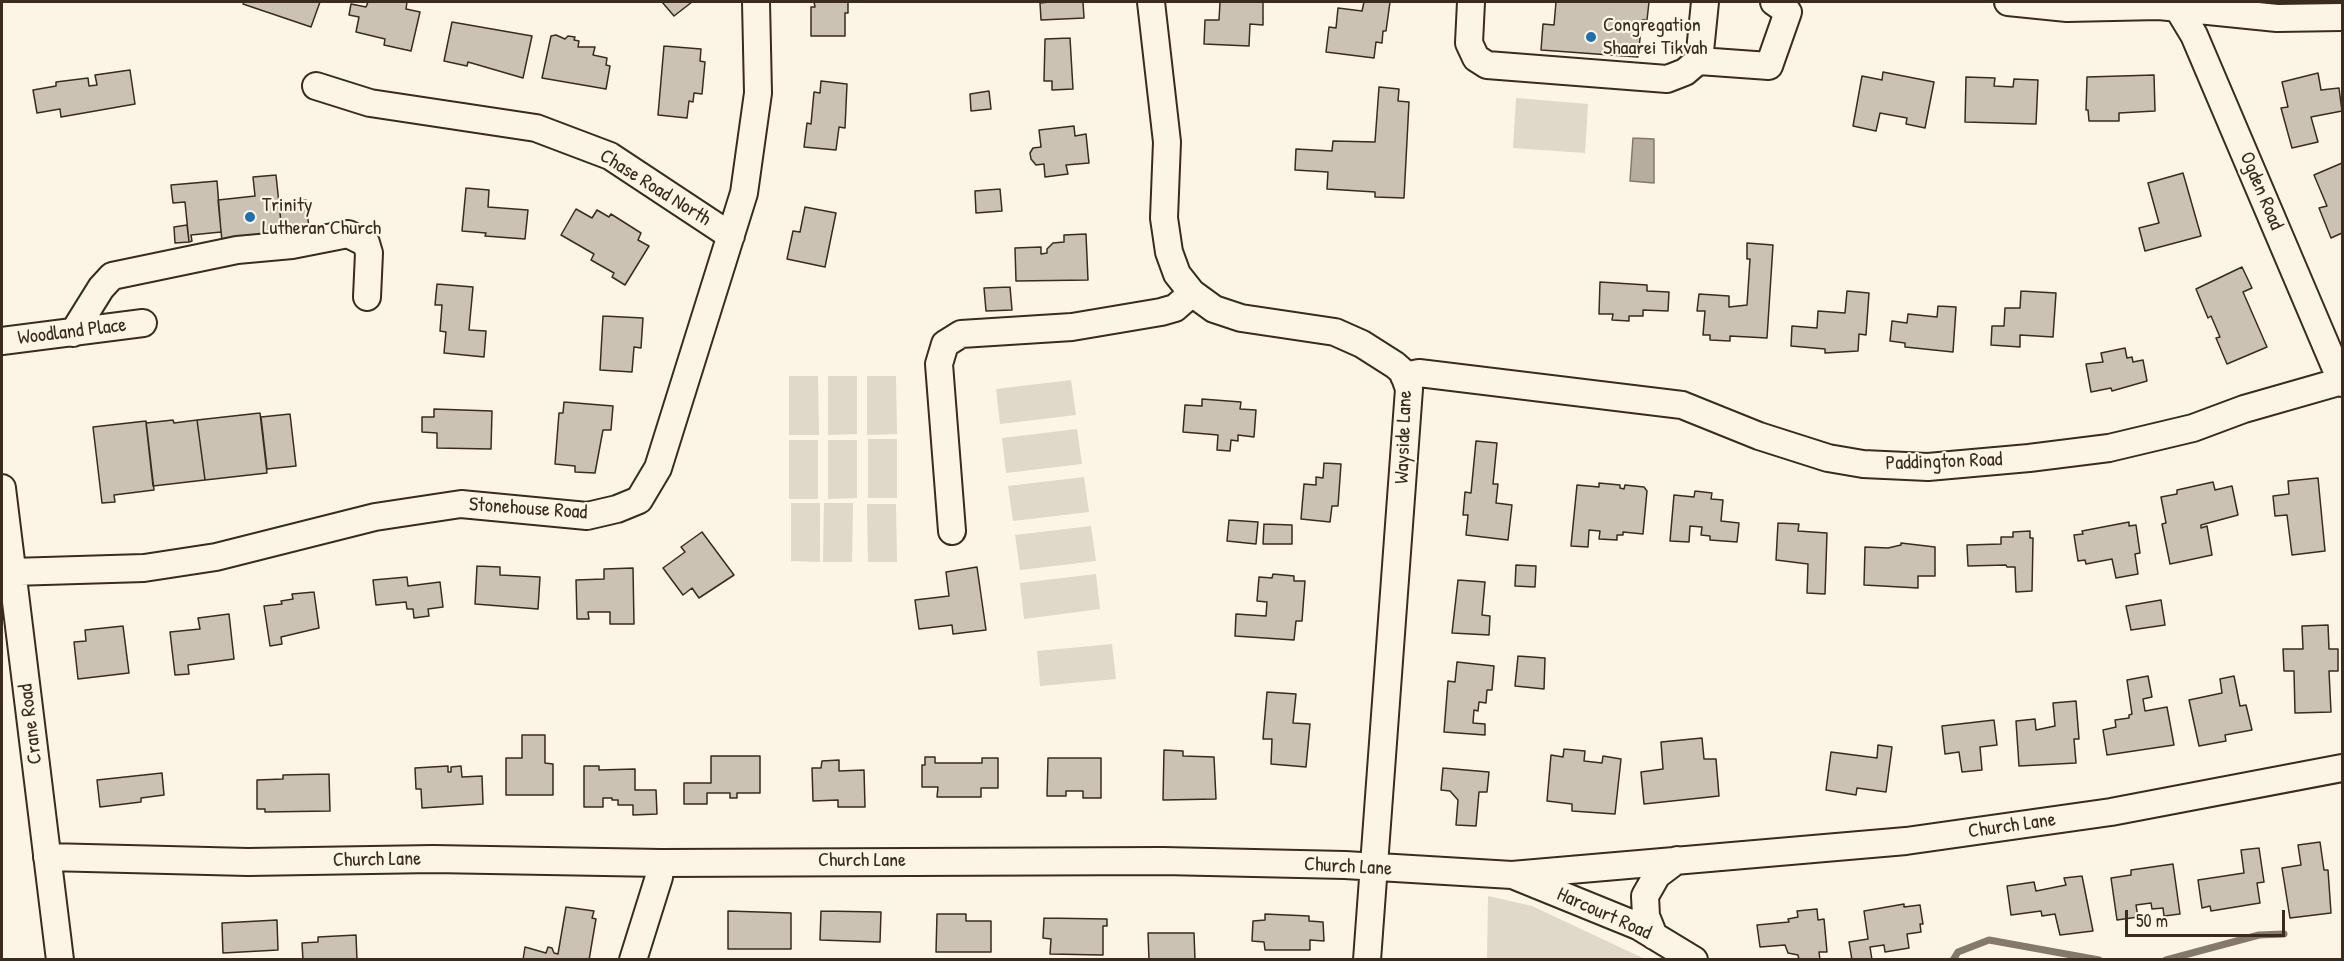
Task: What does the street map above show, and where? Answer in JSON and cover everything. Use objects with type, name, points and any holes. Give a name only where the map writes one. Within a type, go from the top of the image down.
[{"type":"street","name":"Stonehouse Road","points":[[12,572],[144,568],[216,558],[375,517],[461,504],[587,516],[617,509],[639,500],[658,468],[744,193],[758,93],[756,2]]},
{"type":"street","name":"Wayside Lane","points":[[1151,2],[1167,142],[1164,218],[1169,252],[1177,274],[1192,293],[1214,309],[1241,318],[1335,332],[1395,365],[1404,376],[1409,388],[1367,960]]},
{"type":"street","points":[[1471,2],[1469,43],[1476,58],[1487,65],[1667,79],[1685,72],[1699,60],[1705,2]]},
{"type":"street","points":[[1699,60],[1769,66],[1788,12],[1774,2]]},
{"type":"street","points":[[2008,2],[2067,8],[2175,4],[2277,18],[2343,17]]},
{"type":"street","name":"Ogden Road","points":[[2175,4],[2194,35],[2342,382]]},
{"type":"street","name":"Chase Road North","points":[[316,86],[370,103],[537,128],[610,156],[731,236]]},
{"type":"street","points":[[73,333],[101,288],[112,276],[237,250],[292,245],[348,234],[366,243],[369,252],[367,297]]},
{"type":"street","points":[[952,531],[939,364],[945,344],[961,334],[1072,327],[1161,312],[1175,308],[1192,293]]},
{"type":"street","name":"Woodland Place","points":[[2,341],[143,323]]},
{"type":"street","name":"Paddington Road","points":[[1404,376],[1419,373],[1682,405],[1759,436],[1828,458],[1863,464],[1928,466],[2029,458],[2109,448],[2193,428],[2244,409],[2342,382]]},
{"type":"street","name":"Crane Road","points":[[2,488],[60,960]]},
{"type":"street","name":"Church Lane","points":[[47,857],[248,862],[433,859],[661,863],[1151,861],[1345,866],[1512,875],[1905,841],[2111,812],[2343,768]]},
{"type":"street","points":[[1654,936],[1646,916],[1645,896],[1657,875],[1677,860]]},
{"type":"street","points":[[633,960],[659,877],[661,863]]},
{"type":"street","name":"Harcourt Road","points":[[1512,875],[1607,912],[1694,960]]},
{"type":"shaded area","points":[[1516,98],[1588,104],[1585,153],[1513,148]]},
{"type":"shaded area","points":[[1633,138],[1654,139],[1654,183],[1630,181]]},
{"type":"shaded area","points":[[789,376],[818,376],[819,435],[789,435]]},
{"type":"shaded area","points":[[828,376],[857,376],[857,434],[828,435]]},
{"type":"shaded area","points":[[867,376],[896,376],[897,434],[867,435]]},
{"type":"shaded area","points":[[1071,380],[1076,415],[1000,424],[996,389]]},
{"type":"shaded area","points":[[1077,429],[1082,464],[1006,473],[1002,438]]},
{"type":"shaded area","points":[[868,439],[897,439],[897,498],[868,498]]},
{"type":"shaded area","points":[[789,440],[818,440],[818,499],[789,499]]},
{"type":"shaded area","points":[[828,440],[857,440],[857,498],[828,499]]},
{"type":"shaded area","points":[[1084,477],[1089,512],[1013,521],[1008,486]]},
{"type":"shaded area","points":[[791,503],[820,503],[820,562],[791,561]]},
{"type":"shaded area","points":[[824,503],[853,503],[852,562],[823,562]]},
{"type":"shaded area","points":[[867,504],[896,504],[897,562],[868,562]]},
{"type":"shaded area","points":[[1091,526],[1096,561],[1020,570],[1015,535]]},
{"type":"shaded area","points":[[1096,574],[1100,609],[1024,619],[1020,583]]},
{"type":"shaded area","points":[[1112,644],[1116,679],[1040,686],[1037,651]]},
{"type":"shaded area","points":[[1488,896],[1532,906],[1645,959],[1487,959]]},
{"type":"building","points":[[244,2],[320,2],[311,27],[243,4]]},
{"type":"building","points":[[368,2],[407,2],[406,9],[420,12],[411,51],[384,45],[385,39],[356,32],[359,17],[349,15],[351,4],[366,7]]},
{"type":"building","points":[[662,2],[692,2],[674,16]]},
{"type":"building","points":[[814,2],[848,2],[848,13],[845,13],[845,36],[811,36],[811,7],[815,7]]},
{"type":"building","points":[[1083,2],[1084,18],[1041,20],[1040,3]]},
{"type":"building","points":[[1220,2],[1263,2],[1263,25],[1250,24],[1249,46],[1204,44],[1205,20],[1219,20]]},
{"type":"building","points":[[1364,2],[1390,2],[1386,31],[1383,31],[1382,43],[1376,42],[1374,58],[1326,52],[1329,27],[1336,28],[1338,8],[1362,11]]},
{"type":"building","name":"Congregation Shaarei Tikvah","points":[[1556,2],[1649,2],[1647,20],[1642,20],[1638,57],[1541,50],[1543,24],[1554,25]]},
{"type":"building","points":[[452,22],[532,36],[523,78],[468,62],[467,66],[444,61]]},
{"type":"building","points":[[556,35],[565,39],[568,36],[575,37],[574,40],[579,41],[578,47],[595,47],[593,55],[607,58],[606,65],[610,66],[606,89],[542,78],[551,36]]},
{"type":"building","points":[[1070,38],[1073,89],[1052,90],[1052,81],[1044,81],[1045,39]]},
{"type":"building","points":[[664,46],[701,49],[700,61],[705,62],[702,94],[694,93],[693,102],[689,101],[687,118],[658,115]]},
{"type":"building","points":[[130,70],[135,104],[61,117],[60,109],[37,113],[33,90],[56,86],[56,82],[88,78],[89,86],[97,85],[95,75]]},
{"type":"building","points":[[1883,72],[1934,82],[1925,128],[1906,124],[1907,118],[1880,113],[1876,131],[1853,126],[1862,76],[1882,80]]},
{"type":"building","points":[[2318,73],[2321,90],[2339,88],[2342,111],[2311,117],[2318,142],[2292,148],[2281,108],[2288,107],[2282,82]]},
{"type":"building","points":[[2154,75],[2155,111],[2119,113],[2119,121],[2089,121],[2088,110],[2086,110],[2087,77]]},
{"type":"building","points":[[1966,77],[1995,78],[1994,86],[2013,87],[2014,79],[2038,80],[2036,124],[1965,122]]},
{"type":"building","points":[[821,81],[847,84],[845,128],[839,127],[836,150],[804,147],[807,123],[811,124],[814,92],[820,93]]},
{"type":"building","points":[[1379,87],[1399,89],[1398,101],[1409,102],[1404,198],[1375,197],[1375,192],[1327,189],[1328,172],[1295,170],[1296,149],[1332,151],[1333,141],[1375,142]]},
{"type":"building","points":[[989,91],[991,109],[971,111],[970,94]]},
{"type":"building","points":[[1074,126],[1075,136],[1086,134],[1089,163],[1066,165],[1068,174],[1045,177],[1044,164],[1036,165],[1030,153],[1033,148],[1041,147],[1039,130]]},
{"type":"building","points":[[2342,163],[2342,233],[2331,238],[2319,208],[2327,206],[2314,175]]},
{"type":"building","points":[[2183,173],[2201,236],[2145,251],[2139,228],[2159,223],[2148,183]]},
{"type":"building","name":"Trinity Lutheran Church","points":[[276,175],[282,232],[278,233],[278,240],[222,241],[218,200],[255,196],[253,177]]},
{"type":"building","points":[[217,181],[221,232],[191,235],[192,241],[189,242],[185,202],[173,203],[171,185]]},
{"type":"building","points":[[466,188],[489,190],[488,207],[528,210],[525,239],[485,236],[486,233],[462,231]]},
{"type":"building","points":[[1000,189],[1002,211],[976,213],[975,191]]},
{"type":"building","points":[[306,200],[309,229],[282,232],[279,202]]},
{"type":"building","points":[[805,207],[836,213],[825,267],[787,259],[793,231],[800,232]]},
{"type":"building","points":[[576,209],[592,218],[597,210],[609,217],[611,214],[641,233],[638,240],[649,246],[625,285],[612,277],[614,273],[591,260],[594,254],[561,235]]},
{"type":"building","points":[[187,225],[189,242],[175,243],[174,227]]},
{"type":"building","points":[[1086,234],[1088,280],[1016,281],[1015,248],[1041,247],[1041,254],[1047,253],[1047,249],[1053,243],[1064,242],[1064,235]]},
{"type":"building","points":[[1747,243],[1773,245],[1767,338],[1730,336],[1730,341],[1710,340],[1710,335],[1703,335],[1705,311],[1697,311],[1699,294],[1729,296],[1729,307],[1747,305],[1750,259],[1747,259]]},
{"type":"building","points":[[2242,267],[2252,288],[2243,292],[2267,347],[2227,364],[2216,338],[2220,337],[2211,316],[2208,318],[2196,289]]},
{"type":"building","points":[[1600,282],[1647,285],[1647,291],[1669,292],[1668,311],[1643,310],[1643,316],[1629,316],[1629,321],[1612,320],[1613,314],[1599,314]]},
{"type":"building","points":[[437,284],[473,287],[469,330],[486,331],[484,357],[444,353],[446,332],[440,331],[442,305],[435,305]]},
{"type":"building","points":[[1010,287],[1012,310],[986,311],[984,288]]},
{"type":"building","points":[[1847,291],[1869,293],[1866,335],[1859,334],[1858,351],[1825,353],[1825,349],[1791,346],[1792,326],[1817,328],[1818,311],[1845,313]]},
{"type":"building","points":[[2021,291],[2056,293],[2053,337],[2020,335],[2020,347],[1991,345],[1992,326],[2004,326],[2005,308],[2020,308]]},
{"type":"building","points":[[1938,306],[1956,307],[1953,352],[1905,347],[1905,343],[1890,341],[1892,321],[1907,323],[1908,314],[1937,317]]},
{"type":"building","points":[[603,316],[643,318],[641,348],[634,347],[632,372],[600,370]]},
{"type":"building","points":[[2125,348],[2127,358],[2132,357],[2133,362],[2143,360],[2147,381],[2112,391],[2111,388],[2091,392],[2086,364],[2103,362],[2101,353]]},
{"type":"building","points":[[1202,399],[1241,402],[1240,409],[1256,410],[1254,437],[1238,435],[1238,441],[1231,440],[1230,451],[1217,450],[1218,435],[1183,432],[1185,405],[1202,406]]},
{"type":"building","points":[[564,402],[613,406],[611,430],[603,430],[595,473],[575,472],[575,466],[555,464],[559,413],[563,413]]},
{"type":"building","points":[[434,409],[492,411],[491,449],[437,448],[437,433],[422,432],[422,417],[434,417]]},
{"type":"building","points":[[260,413],[267,473],[205,480],[197,420]]},
{"type":"building","points":[[290,414],[296,466],[267,469],[261,417]]},
{"type":"building","points":[[173,420],[174,423],[197,420],[205,480],[153,486],[146,423]]},
{"type":"building","points":[[146,421],[154,490],[114,495],[115,502],[102,503],[93,427]]},
{"type":"building","points":[[1476,441],[1497,443],[1493,484],[1498,484],[1496,503],[1512,505],[1508,540],[1466,535],[1468,515],[1463,515],[1465,492],[1471,493]]},
{"type":"building","points":[[1324,463],[1341,464],[1338,506],[1332,506],[1330,522],[1301,519],[1304,484],[1316,485],[1316,477],[1323,478]]},
{"type":"building","points":[[2318,478],[2325,551],[2292,555],[2287,515],[2275,516],[2273,496],[2289,494],[2288,481]]},
{"type":"building","points":[[2213,482],[2215,490],[2232,486],[2238,515],[2201,525],[2201,528],[2207,526],[2212,555],[2170,564],[2162,524],[2166,523],[2161,497],[2177,494],[2177,490]]},
{"type":"building","points":[[1599,483],[1620,485],[1620,488],[1624,489],[1625,485],[1644,487],[1647,491],[1643,534],[1623,532],[1623,535],[1617,535],[1617,540],[1599,539],[1600,531],[1589,530],[1588,547],[1571,546],[1577,485],[1599,487]]},
{"type":"building","points":[[1695,491],[1712,493],[1711,499],[1723,500],[1721,521],[1739,523],[1737,542],[1710,540],[1710,536],[1701,535],[1702,527],[1690,526],[1689,542],[1670,541],[1674,495],[1694,497]]},
{"type":"building","points":[[1229,520],[1258,522],[1256,544],[1227,541]]},
{"type":"building","points":[[2129,522],[2129,526],[2136,525],[2140,553],[2135,554],[2138,574],[2116,578],[2112,559],[2086,564],[2085,560],[2078,561],[2074,535],[2083,534],[2082,531]]},
{"type":"building","points":[[1778,523],[1799,524],[1798,531],[1827,533],[1825,594],[1807,593],[1808,564],[1776,560]]},
{"type":"building","points":[[1264,524],[1292,525],[1292,544],[1263,544]]},
{"type":"building","points":[[2030,531],[2030,538],[2033,538],[2032,591],[2016,592],[2015,567],[2006,565],[1968,566],[1967,545],[2001,544],[2001,537],[2013,537],[2013,532]]},
{"type":"building","points":[[702,532],[734,575],[699,598],[692,588],[683,595],[663,568],[685,552],[681,547]]},
{"type":"building","points":[[1901,543],[1935,547],[1935,576],[1918,576],[1918,588],[1864,585],[1865,547],[1888,548],[1901,545]]},
{"type":"building","points":[[1516,565],[1536,566],[1535,587],[1515,586]]},
{"type":"building","points":[[477,566],[500,567],[500,575],[540,577],[538,609],[475,604]]},
{"type":"building","points":[[977,567],[986,630],[953,634],[952,625],[919,629],[915,600],[949,596],[946,572]]},
{"type":"building","points":[[633,568],[634,624],[610,624],[610,612],[588,612],[589,619],[577,619],[576,580],[604,579],[604,569]]},
{"type":"building","points":[[1273,574],[1294,576],[1294,581],[1305,581],[1302,621],[1296,621],[1294,640],[1235,636],[1236,614],[1266,616],[1267,602],[1257,601],[1259,577],[1272,578]]},
{"type":"building","points":[[407,577],[408,586],[440,582],[443,607],[428,609],[429,616],[414,618],[413,609],[407,609],[406,602],[376,605],[373,580]]},
{"type":"building","points":[[1458,580],[1485,582],[1482,615],[1490,616],[1489,635],[1452,633]]},
{"type":"building","points":[[314,592],[319,628],[281,637],[282,644],[270,646],[264,606],[282,604],[281,601],[293,599],[292,594]]},
{"type":"building","points":[[2161,600],[2165,625],[2131,630],[2126,606]]},
{"type":"building","points":[[229,614],[234,659],[188,665],[189,674],[175,675],[170,632],[200,629],[198,618]]},
{"type":"building","points":[[2328,625],[2329,649],[2338,649],[2338,671],[2329,671],[2331,712],[2295,713],[2294,671],[2284,671],[2283,649],[2303,649],[2302,626]]},
{"type":"building","points":[[123,626],[129,673],[78,679],[74,642],[86,641],[85,630]]},
{"type":"building","points":[[1518,656],[1545,658],[1544,689],[1515,686]]},
{"type":"building","points":[[1457,662],[1494,666],[1492,690],[1487,690],[1486,703],[1479,702],[1478,711],[1474,710],[1473,723],[1485,724],[1485,735],[1444,732],[1448,681],[1455,682]]},
{"type":"building","points":[[2148,676],[2152,697],[2143,699],[2145,711],[2167,707],[2174,745],[2107,755],[2103,730],[2116,727],[2115,720],[2129,718],[2132,714],[2127,680]]},
{"type":"building","points":[[2234,676],[2240,706],[2246,705],[2252,730],[2225,735],[2226,741],[2199,746],[2189,700],[2222,693],[2220,679]]},
{"type":"building","points":[[1267,692],[1296,694],[1293,723],[1310,724],[1306,767],[1271,764],[1272,739],[1263,739]]},
{"type":"building","points":[[2076,701],[2079,739],[2074,739],[2076,763],[2019,766],[2016,721],[2035,719],[2036,730],[2055,726],[2053,703]]},
{"type":"building","points":[[1994,720],[1997,745],[1980,747],[1982,770],[1962,772],[1959,752],[1945,754],[1942,726]]},
{"type":"building","points":[[522,735],[545,735],[545,763],[553,764],[553,795],[506,795],[506,758],[522,758]]},
{"type":"building","points":[[1702,738],[1704,759],[1716,759],[1719,796],[1644,804],[1641,772],[1663,769],[1661,742]]},
{"type":"building","points":[[1878,745],[1892,747],[1886,792],[1857,788],[1856,795],[1826,790],[1831,752],[1877,758]]},
{"type":"building","points":[[1564,749],[1585,751],[1584,761],[1602,763],[1603,756],[1621,759],[1615,814],[1572,811],[1572,804],[1547,801],[1551,755],[1563,757]]},
{"type":"building","points":[[1164,750],[1183,751],[1183,756],[1214,757],[1216,799],[1163,800]]},
{"type":"building","points":[[711,756],[760,756],[760,793],[737,793],[737,798],[730,798],[730,793],[707,793],[707,804],[684,804],[684,783],[711,783]]},
{"type":"building","points":[[925,757],[935,757],[935,763],[982,763],[982,758],[998,758],[998,788],[981,788],[981,797],[937,797],[938,787],[922,787],[922,765],[925,765]]},
{"type":"building","points":[[1048,758],[1101,758],[1101,798],[1083,798],[1083,791],[1066,791],[1066,796],[1047,796]]},
{"type":"building","points":[[839,760],[839,771],[864,770],[865,807],[838,807],[838,800],[813,801],[812,768],[821,768],[822,761]]},
{"type":"building","points":[[448,766],[448,772],[451,772],[451,767],[461,766],[462,777],[482,776],[483,804],[422,808],[421,789],[416,789],[415,768]]},
{"type":"building","points":[[584,766],[599,766],[599,770],[635,769],[635,790],[656,790],[657,814],[633,815],[633,805],[618,805],[618,800],[612,800],[612,798],[603,798],[603,807],[584,807]]},
{"type":"building","points":[[1443,768],[1489,772],[1487,792],[1479,792],[1476,826],[1456,825],[1458,800],[1450,791],[1441,790]]},
{"type":"building","points":[[162,773],[164,795],[141,798],[141,802],[100,807],[97,780]]},
{"type":"building","points":[[329,774],[330,811],[265,812],[265,809],[257,809],[257,780],[283,779],[283,775]]},
{"type":"building","points":[[2320,842],[2324,870],[2328,870],[2331,913],[2290,918],[2282,868],[2301,865],[2298,845]]},
{"type":"building","points":[[2259,848],[2264,882],[2257,883],[2260,903],[2211,911],[2210,906],[2202,908],[2198,880],[2244,873],[2241,850]]},
{"type":"building","points":[[2173,864],[2180,914],[2164,916],[2163,908],[2152,909],[2151,903],[2136,905],[2138,917],[2117,920],[2111,878],[2131,875],[2131,870]]},
{"type":"building","points":[[2082,876],[2093,931],[2060,935],[2055,914],[2042,916],[2041,911],[2011,915],[2007,886],[2034,882],[2036,891],[2066,885],[2064,878]]},
{"type":"building","points":[[1904,904],[1904,907],[1920,905],[1923,924],[1920,924],[1921,932],[1907,934],[1909,948],[1885,952],[1884,945],[1870,947],[1872,960],[1852,960],[1849,942],[1868,939],[1864,911]]},
{"type":"building","points":[[566,907],[594,911],[592,918],[596,919],[589,960],[523,960],[525,947],[546,953],[548,947],[558,954]]},
{"type":"building","points":[[1817,909],[1818,920],[1824,919],[1827,952],[1819,952],[1820,960],[1799,960],[1798,955],[1788,953],[1785,945],[1760,947],[1757,925],[1789,922],[1788,919],[1798,917],[1797,911]]},
{"type":"building","points":[[728,911],[791,913],[791,949],[728,949]]},
{"type":"building","points":[[821,911],[881,912],[880,942],[820,940]]},
{"type":"building","points":[[937,914],[966,914],[966,921],[991,921],[991,952],[936,952]]},
{"type":"building","points":[[1265,914],[1309,916],[1309,921],[1323,922],[1324,941],[1310,940],[1310,950],[1265,950],[1264,942],[1252,941],[1253,921],[1265,920]]},
{"type":"building","points":[[1044,918],[1107,919],[1107,926],[1103,926],[1103,955],[1050,954],[1051,939],[1043,938]]},
{"type":"building","points":[[277,920],[278,950],[223,953],[222,923]]},
{"type":"building","points":[[1148,933],[1194,933],[1195,960],[1149,960]]},
{"type":"building","points":[[356,935],[357,960],[303,960],[302,943],[318,942],[318,937]]},
{"type":"waterway","points":[[2166,960],[2259,935],[2284,934]]},
{"type":"waterway","points":[[1953,960],[1958,952],[1989,940],[2099,960]]},
{"type":"place","name":"Congregation Shaarei Tikvah","points":[[1591,37]]},
{"type":"place","name":"Trinity Lutheran Church","points":[[250,217]]}]
